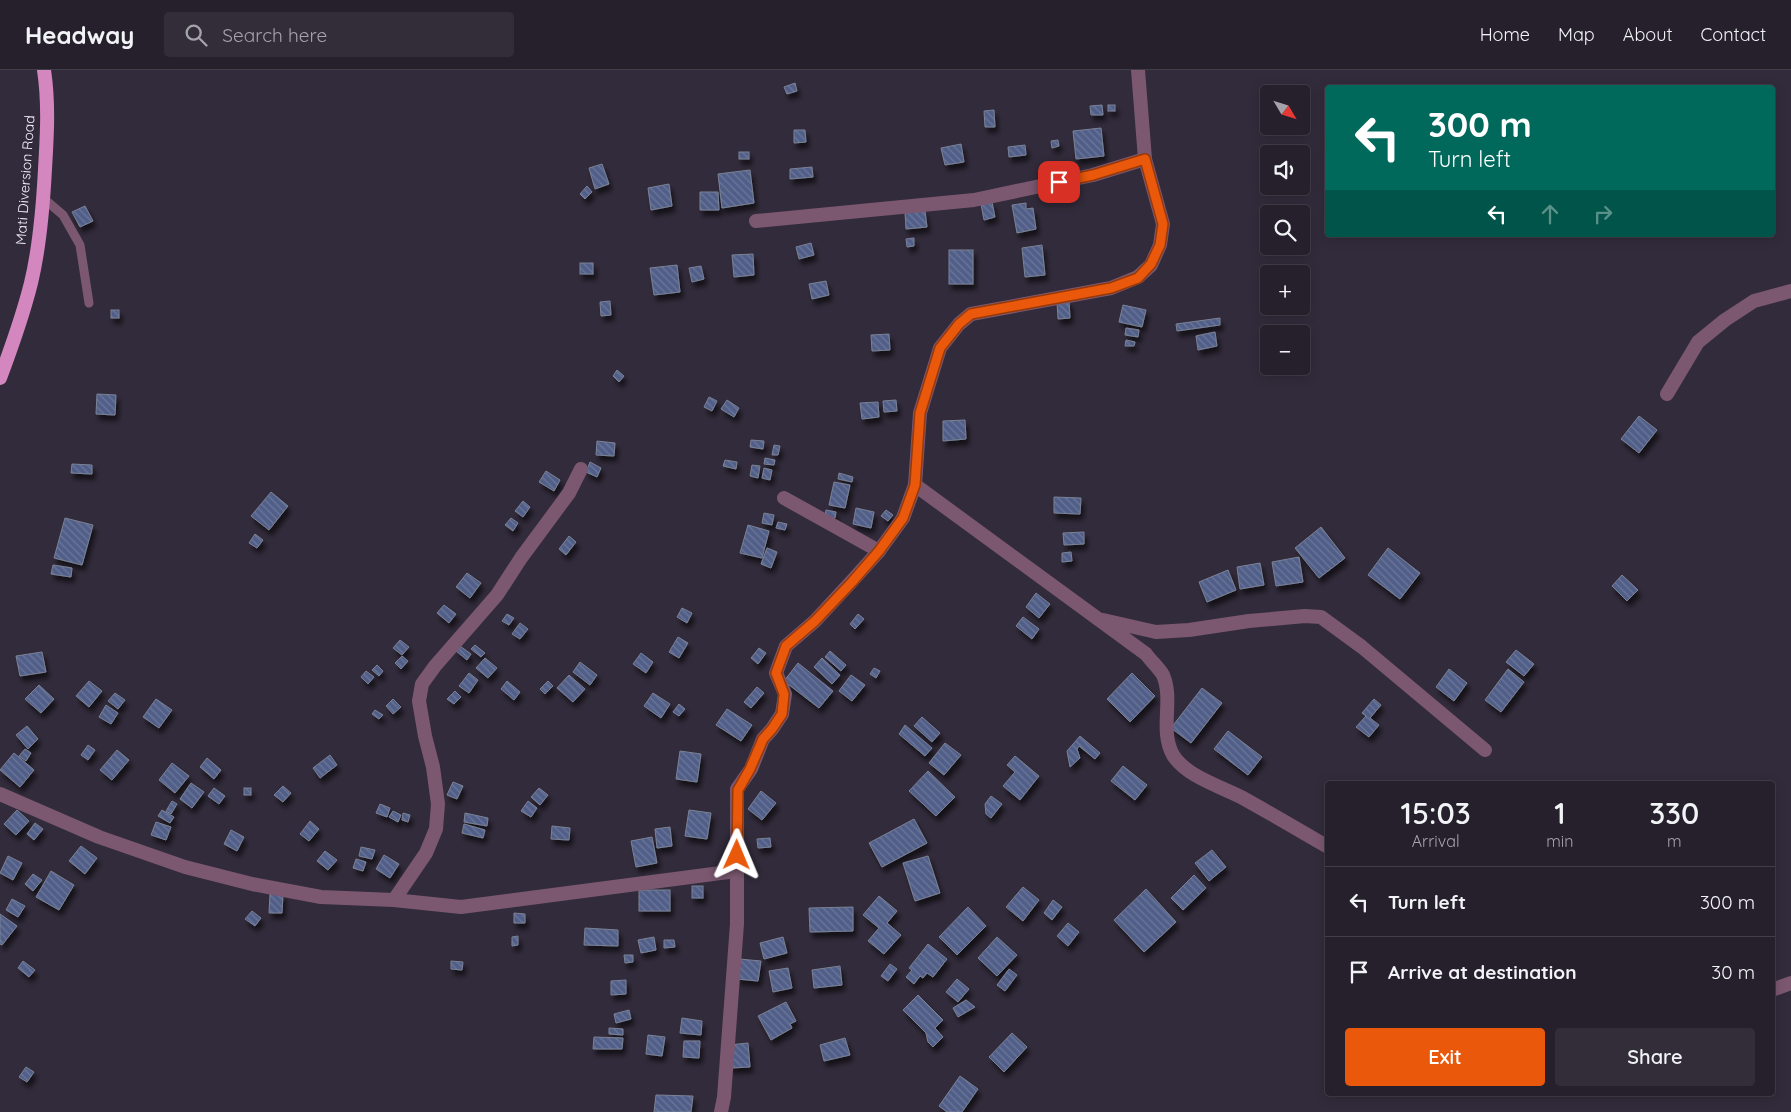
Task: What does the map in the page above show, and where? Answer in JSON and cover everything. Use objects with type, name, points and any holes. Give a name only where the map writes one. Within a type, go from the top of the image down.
[{"type":"highway","name":"Mati Diversion Road","points":[[0,378],[16,337],[31,281],[39,236],[43,198],[47,92],[44,70]]},
{"type":"street","points":[[721,1112],[724,1097],[737,924],[738,790],[750,769],[763,739],[782,714],[784,694],[776,673],[786,646],[815,621],[879,551],[903,518],[915,485],[920,413],[940,348],[959,324],[971,314],[1111,288],[1138,278],[1151,264],[1160,245],[1163,224],[1145,159],[1138,70]]},
{"type":"street","points":[[756,221],[974,200],[1093,175],[1145,159]]},
{"type":"street","points":[[1667,394],[1698,342],[1725,320],[1754,301],[1791,291]]},
{"type":"street","points":[[394,900],[426,853],[436,828],[438,804],[433,766],[425,736],[419,701],[422,684],[435,666],[497,595],[521,558],[569,493],[581,468]]},
{"type":"street","points":[[915,485],[1146,654],[1163,676],[1167,698],[1166,730],[1173,754],[1183,765],[1202,779],[1240,797],[1325,845]]},
{"type":"street","points":[[784,498],[879,551]]},
{"type":"street","points":[[1098,618],[1156,632],[1189,630],[1249,621],[1305,616],[1321,617],[1362,647],[1486,750]]},
{"type":"street","points":[[0,794],[99,838],[185,867],[252,884],[321,897],[394,900],[462,907],[736,871]]},
{"type":"street","points":[[1775,989],[1791,983]]},
{"type":"lane","points":[[43,198],[63,215],[80,246],[89,303]]},
{"type":"building","points":[[795,83],[797,91],[787,94],[784,87]]},
{"type":"building","points":[[1102,105],[1103,115],[1091,115],[1090,106]]},
{"type":"building","points":[[1108,105],[1115,105],[1115,111],[1108,111]]},
{"type":"building","points":[[994,110],[995,127],[985,127],[984,111]]},
{"type":"building","points":[[1101,128],[1104,156],[1076,159],[1073,131]]},
{"type":"building","points":[[794,130],[805,130],[806,142],[794,143]]},
{"type":"building","points":[[1058,140],[1059,146],[1052,148],[1051,141]]},
{"type":"building","points":[[961,144],[964,162],[945,165],[941,148]]},
{"type":"building","points":[[1025,145],[1026,155],[1009,157],[1008,147]]},
{"type":"building","points":[[739,152],[749,152],[749,159],[739,159]]},
{"type":"building","points":[[602,164],[609,184],[595,189],[589,168]]},
{"type":"building","points":[[812,167],[813,177],[790,179],[790,169]]},
{"type":"building","points":[[750,170],[754,203],[722,208],[718,174]]},
{"type":"building","points":[[669,184],[672,206],[651,210],[648,188]]},
{"type":"building","points":[[587,186],[592,192],[585,199],[580,194]]},
{"type":"building","points":[[700,192],[718,192],[719,210],[700,210]]},
{"type":"building","points":[[992,202],[995,217],[984,220],[981,204]]},
{"type":"building","points":[[1026,203],[1026,209],[1033,208],[1036,229],[1017,233],[1012,205]]},
{"type":"building","points":[[85,206],[93,221],[80,227],[72,212]]},
{"type":"building","points":[[925,211],[927,227],[906,229],[905,213]]},
{"type":"building","points":[[914,238],[914,246],[907,247],[906,239]]},
{"type":"building","points":[[811,243],[814,255],[799,259],[796,247]]},
{"type":"building","points":[[1042,245],[1045,275],[1025,277],[1022,248]]},
{"type":"building","points":[[949,250],[973,250],[973,284],[949,284]]},
{"type":"building","points":[[753,254],[754,275],[734,277],[732,255]]},
{"type":"building","points":[[580,263],[593,263],[593,274],[580,274]]},
{"type":"building","points":[[677,265],[680,292],[654,295],[650,268]]},
{"type":"building","points":[[701,266],[704,279],[692,282],[689,268]]},
{"type":"building","points":[[826,281],[829,295],[812,299],[809,284]]},
{"type":"building","points":[[610,301],[611,315],[601,316],[600,302]]},
{"type":"building","points":[[1069,301],[1070,318],[1058,319],[1057,302]]},
{"type":"building","points":[[1123,305],[1146,310],[1142,327],[1119,322]]},
{"type":"building","points":[[111,310],[119,310],[119,318],[111,318]]},
{"type":"building","points":[[1220,318],[1220,325],[1177,331],[1176,324]]},
{"type":"building","points":[[1126,328],[1139,330],[1138,337],[1125,335]]},
{"type":"building","points":[[1215,332],[1217,346],[1198,350],[1196,336]]},
{"type":"building","points":[[889,334],[890,350],[872,351],[871,335]]},
{"type":"building","points":[[1126,340],[1135,342],[1134,346],[1125,346]]},
{"type":"building","points":[[617,370],[624,376],[619,382],[613,376]]},
{"type":"building","points":[[97,394],[116,395],[115,415],[96,414]]},
{"type":"building","points":[[709,397],[717,401],[712,411],[704,407]]},
{"type":"building","points":[[727,400],[739,408],[734,417],[721,409]]},
{"type":"building","points":[[896,400],[897,411],[884,412],[883,401]]},
{"type":"building","points":[[878,402],[879,417],[862,419],[860,403]]},
{"type":"building","points":[[1639,416],[1657,430],[1639,453],[1621,439]]},
{"type":"building","points":[[965,420],[966,439],[943,441],[943,421]]},
{"type":"building","points":[[751,440],[764,441],[763,449],[750,447]]},
{"type":"building","points":[[597,441],[615,443],[614,456],[596,455]]},
{"type":"building","points":[[774,445],[780,446],[778,455],[772,455]]},
{"type":"building","points":[[765,458],[775,460],[774,465],[764,464]]},
{"type":"building","points":[[725,460],[737,462],[736,469],[723,466]]},
{"type":"building","points":[[590,462],[601,468],[597,477],[586,472]]},
{"type":"building","points":[[72,464],[92,465],[92,474],[71,473]]},
{"type":"building","points":[[752,465],[760,466],[758,478],[750,476]]},
{"type":"building","points":[[764,468],[772,470],[770,480],[762,478]]},
{"type":"building","points":[[546,471],[560,480],[554,491],[539,482]]},
{"type":"building","points":[[839,473],[853,477],[852,482],[838,479]]},
{"type":"building","points":[[834,482],[850,485],[845,508],[829,505]]},
{"type":"building","points":[[271,492],[288,506],[269,530],[251,516]]},
{"type":"building","points":[[1054,497],[1081,498],[1080,514],[1054,513]]},
{"type":"building","points":[[523,501],[530,507],[523,517],[515,511]]},
{"type":"building","points":[[856,508],[874,512],[871,528],[853,524]]},
{"type":"building","points":[[826,510],[836,512],[835,518],[825,516]]},
{"type":"building","points":[[886,510],[893,515],[888,521],[881,516]]},
{"type":"building","points":[[764,513],[774,515],[772,525],[762,523]]},
{"type":"building","points":[[65,518],[93,525],[82,565],[54,558]]},
{"type":"building","points":[[511,518],[518,523],[513,531],[505,525]]},
{"type":"building","points":[[778,522],[787,524],[785,530],[776,528]]},
{"type":"building","points":[[748,525],[769,531],[762,558],[740,553]]},
{"type":"building","points":[[1321,527],[1345,558],[1319,578],[1295,548]]},
{"type":"building","points":[[1084,532],[1084,544],[1064,545],[1063,533]]},
{"type":"building","points":[[255,534],[263,540],[257,548],[249,543]]},
{"type":"building","points":[[569,536],[576,542],[566,555],[559,549]]},
{"type":"building","points":[[767,548],[777,552],[771,568],[761,564]]},
{"type":"building","points":[[1388,548],[1420,573],[1400,599],[1368,575]]},
{"type":"building","points":[[1071,552],[1072,561],[1062,562],[1062,553]]},
{"type":"building","points":[[1299,557],[1303,582],[1276,586],[1272,562]]},
{"type":"building","points":[[1260,563],[1264,585],[1240,589],[1237,567]]},
{"type":"building","points":[[53,565],[72,568],[71,577],[51,574]]},
{"type":"building","points":[[1228,570],[1236,590],[1207,602],[1199,582]]},
{"type":"building","points":[[467,573],[481,583],[470,598],[456,587]]},
{"type":"building","points":[[1622,575],[1638,590],[1627,601],[1612,586]]},
{"type":"building","points":[[1036,593],[1050,604],[1039,618],[1026,607]]},
{"type":"building","points":[[444,605],[456,614],[449,623],[437,613]]},
{"type":"building","points":[[682,608],[692,613],[687,623],[677,617]]},
{"type":"building","points":[[507,614],[514,618],[509,625],[502,621]]},
{"type":"building","points":[[858,614],[864,619],[855,629],[850,624]]},
{"type":"building","points":[[1023,617],[1039,629],[1032,639],[1016,626]]},
{"type":"building","points":[[520,623],[528,629],[520,639],[512,634]]},
{"type":"building","points":[[678,637],[688,643],[679,658],[669,652]]},
{"type":"building","points":[[400,640],[409,647],[402,655],[393,648]]},
{"type":"building","points":[[475,645],[485,653],[481,657],[471,649]]},
{"type":"building","points":[[460,646],[471,654],[467,660],[456,651]]},
{"type":"building","points":[[759,648],[766,653],[758,664],[751,658]]},
{"type":"building","points":[[1516,650],[1534,664],[1524,676],[1506,662]]},
{"type":"building","points":[[830,651],[846,665],[841,671],[825,657]]},
{"type":"building","points":[[42,652],[46,672],[20,676],[16,656]]},
{"type":"building","points":[[641,653],[653,662],[646,673],[633,664]]},
{"type":"building","points":[[402,656],[408,661],[401,669],[395,663]]},
{"type":"building","points":[[485,658],[497,668],[488,678],[476,668]]},
{"type":"building","points":[[822,658],[840,675],[832,684],[814,667]]},
{"type":"building","points":[[580,662],[597,675],[590,685],[573,672]]},
{"type":"building","points":[[798,663],[833,691],[819,708],[784,681]]},
{"type":"building","points":[[377,665],[383,671],[379,676],[372,670]]},
{"type":"building","points":[[874,668],[880,671],[876,678],[870,674]]},
{"type":"building","points":[[1449,669],[1467,683],[1454,701],[1436,687]]},
{"type":"building","points":[[1508,669],[1524,682],[1501,712],[1485,700]]},
{"type":"building","points":[[366,671],[374,677],[368,684],[361,677]]},
{"type":"building","points":[[469,673],[478,680],[469,693],[459,686]]},
{"type":"building","points":[[1132,673],[1155,696],[1130,722],[1107,699]]},
{"type":"building","points":[[569,675],[585,689],[573,702],[557,688]]},
{"type":"building","points":[[851,675],[865,685],[852,701],[839,691]]},
{"type":"building","points":[[89,681],[102,691],[89,707],[76,696]]},
{"type":"building","points":[[507,681],[520,692],[514,700],[501,689]]},
{"type":"building","points":[[548,681],[553,686],[545,694],[540,689]]},
{"type":"building","points":[[39,685],[54,699],[41,713],[25,699]]},
{"type":"building","points":[[757,687],[764,693],[751,708],[744,702]]},
{"type":"building","points":[[1202,688],[1222,703],[1191,743],[1171,728]]},
{"type":"building","points":[[455,691],[461,697],[454,704],[447,699]]},
{"type":"building","points":[[115,693],[125,700],[118,709],[108,701]]},
{"type":"building","points":[[653,693],[670,704],[661,718],[644,706]]},
{"type":"building","points":[[156,699],[172,710],[159,728],[143,717]]},
{"type":"building","points":[[393,699],[401,707],[393,714],[386,706]]},
{"type":"building","points":[[1374,699],[1381,705],[1370,718],[1379,725],[1369,737],[1356,727],[1366,716],[1362,713]]},
{"type":"building","points":[[679,704],[685,709],[679,716],[673,712]]},
{"type":"building","points":[[106,705],[118,713],[111,724],[99,717]]},
{"type":"building","points":[[727,709],[752,725],[741,741],[716,725]]},
{"type":"building","points":[[375,710],[383,715],[379,719],[372,714]]},
{"type":"building","points":[[922,717],[940,733],[932,742],[914,726]]},
{"type":"building","points":[[905,725],[932,748],[925,756],[899,734]]},
{"type":"building","points":[[27,726],[38,739],[28,749],[16,735]]},
{"type":"building","points":[[1228,731],[1262,757],[1248,775],[1214,749]]},
{"type":"building","points":[[1080,736],[1100,753],[1095,759],[1079,746],[1077,749],[1080,758],[1070,767],[1067,751]]},
{"type":"building","points":[[945,743],[961,755],[944,775],[929,763]]},
{"type":"building","points":[[88,745],[95,750],[88,760],[81,755]]},
{"type":"building","points":[[25,749],[31,753],[26,761],[19,756]]},
{"type":"building","points":[[117,750],[129,760],[112,780],[100,770]]},
{"type":"building","points":[[680,751],[701,754],[697,782],[676,779]]},
{"type":"building","points":[[14,753],[34,770],[20,787],[0,770]]},
{"type":"building","points":[[330,755],[337,765],[320,778],[313,768]]},
{"type":"building","points":[[1015,756],[1039,776],[1020,800],[1003,786],[1015,772],[1007,765]]},
{"type":"building","points":[[207,758],[221,770],[214,779],[200,767]]},
{"type":"building","points":[[172,763],[189,776],[175,793],[159,780]]},
{"type":"building","points":[[1123,766],[1147,785],[1135,800],[1111,781]]},
{"type":"building","points":[[928,771],[955,797],[936,816],[909,791]]},
{"type":"building","points":[[453,782],[463,786],[457,799],[447,795]]},
{"type":"building","points":[[191,783],[204,792],[192,808],[180,799]]},
{"type":"building","points":[[283,786],[291,793],[283,802],[274,795]]},
{"type":"building","points":[[214,788],[225,796],[219,804],[208,796]]},
{"type":"building","points":[[244,788],[251,788],[251,795],[244,795]]},
{"type":"building","points":[[539,788],[548,795],[540,805],[531,797]]},
{"type":"building","points":[[761,791],[776,803],[762,820],[748,809]]},
{"type":"building","points":[[991,796],[1002,804],[991,818],[986,814],[985,804]]},
{"type":"building","points":[[172,801],[177,804],[171,814],[166,811]]},
{"type":"building","points":[[528,801],[537,808],[531,817],[521,811]]},
{"type":"building","points":[[380,804],[390,808],[387,817],[376,813]]},
{"type":"building","points":[[17,810],[29,821],[16,835],[4,824]]},
{"type":"building","points":[[162,810],[174,817],[170,823],[158,816]]},
{"type":"building","points":[[689,810],[711,813],[707,839],[685,836]]},
{"type":"building","points":[[393,811],[401,815],[398,822],[389,817]]},
{"type":"building","points":[[403,813],[410,815],[408,822],[402,820]]},
{"type":"building","points":[[465,813],[488,818],[487,826],[464,822]]},
{"type":"building","points":[[914,819],[927,843],[882,867],[869,843]]},
{"type":"building","points":[[310,821],[319,829],[309,841],[300,834]]},
{"type":"building","points":[[156,822],[171,827],[166,840],[151,835]]},
{"type":"building","points":[[35,823],[43,829],[34,840],[27,834]]},
{"type":"building","points":[[464,824],[485,830],[483,838],[462,833]]},
{"type":"building","points":[[552,826],[570,828],[569,840],[551,839]]},
{"type":"building","points":[[670,827],[672,846],[657,848],[655,829]]},
{"type":"building","points":[[231,830],[244,837],[237,851],[224,844]]},
{"type":"building","points":[[652,837],[657,863],[636,867],[631,841]]},
{"type":"building","points":[[770,838],[771,847],[758,848],[757,839]]},
{"type":"building","points":[[81,846],[97,858],[85,874],[69,861]]},
{"type":"building","points":[[361,847],[375,850],[372,859],[359,856]]},
{"type":"building","points":[[1212,850],[1226,867],[1209,881],[1195,863]]},
{"type":"building","points":[[325,851],[337,860],[328,870],[317,861]]},
{"type":"building","points":[[384,855],[399,864],[390,878],[376,869]]},
{"type":"building","points":[[8,856],[22,863],[13,880],[0,873]]},
{"type":"building","points":[[928,856],[940,893],[915,901],[903,863]]},
{"type":"building","points":[[356,859],[366,862],[363,871],[353,868]]},
{"type":"building","points":[[51,871],[74,885],[59,910],[36,897]]},
{"type":"building","points":[[33,874],[42,880],[33,891],[25,884]]},
{"type":"building","points":[[1194,875],[1206,888],[1183,910],[1171,898]]},
{"type":"building","points":[[692,886],[703,886],[703,898],[692,898]]},
{"type":"building","points":[[1023,887],[1039,900],[1023,921],[1006,907]]},
{"type":"building","points":[[1146,889],[1176,922],[1144,952],[1114,920]]},
{"type":"building","points":[[639,890],[670,890],[670,911],[639,911]]},
{"type":"building","points":[[270,894],[283,894],[282,913],[269,913]]},
{"type":"building","points":[[879,896],[897,911],[887,923],[901,935],[884,954],[868,941],[879,928],[863,915]]},
{"type":"building","points":[[12,899],[25,906],[18,917],[6,910]]},
{"type":"building","points":[[1053,900],[1062,907],[1052,920],[1044,913]]},
{"type":"building","points":[[853,907],[853,931],[810,932],[809,908]]},
{"type":"building","points":[[968,907],[986,926],[957,955],[939,937]]},
{"type":"building","points":[[252,911],[261,918],[255,926],[245,919]]},
{"type":"building","points":[[514,913],[525,914],[525,923],[514,923]]},
{"type":"building","points":[[0,914],[17,926],[2,945],[0,944]]},
{"type":"building","points":[[1068,923],[1079,932],[1068,946],[1057,936]]},
{"type":"building","points":[[585,928],[618,930],[618,946],[584,945]]},
{"type":"building","points":[[518,936],[518,945],[512,946],[512,937]]},
{"type":"building","points":[[654,937],[656,950],[641,953],[638,940]]},
{"type":"building","points":[[783,937],[787,953],[764,959],[760,943]]},
{"type":"building","points":[[997,937],[1017,955],[997,976],[978,958]]},
{"type":"building","points":[[664,940],[674,940],[675,947],[664,948]]},
{"type":"building","points":[[928,944],[947,959],[933,977],[927,973],[923,978],[920,976],[914,984],[906,977],[912,970],[909,968]]},
{"type":"building","points":[[624,955],[633,955],[633,962],[625,963]]},
{"type":"building","points":[[739,959],[761,961],[758,981],[737,979]]},
{"type":"building","points":[[23,961],[35,970],[29,977],[18,968]]},
{"type":"building","points":[[451,961],[463,962],[462,970],[451,969]]},
{"type":"building","points":[[890,964],[897,969],[888,981],[881,976]]},
{"type":"building","points":[[840,966],[842,985],[814,988],[812,970]]},
{"type":"building","points":[[788,968],[792,988],[773,992],[769,971]]},
{"type":"building","points":[[1009,969],[1017,975],[1005,991],[997,985]]},
{"type":"building","points":[[957,979],[969,989],[958,1002],[946,992]]},
{"type":"building","points":[[626,980],[626,994],[611,995],[611,981]]},
{"type":"building","points":[[918,995],[943,1020],[935,1028],[943,1037],[933,1047],[928,1042],[926,1033],[903,1010]]},
{"type":"building","points":[[966,1000],[975,1007],[958,1017],[953,1008]]},
{"type":"building","points":[[786,1002],[796,1021],[790,1024],[792,1028],[771,1040],[758,1016]]},
{"type":"building","points":[[629,1010],[631,1019],[616,1023],[614,1014]]},
{"type":"building","points":[[682,1018],[702,1021],[701,1035],[680,1033]]},
{"type":"building","points":[[609,1028],[623,1029],[623,1035],[609,1034]]},
{"type":"building","points":[[1012,1033],[1027,1047],[1004,1072],[989,1057]]},
{"type":"building","points":[[648,1035],[665,1037],[662,1056],[646,1054]]},
{"type":"building","points":[[594,1037],[623,1038],[622,1049],[593,1049]]},
{"type":"building","points":[[845,1038],[850,1055],[824,1061],[820,1045]]},
{"type":"building","points":[[684,1041],[700,1041],[699,1058],[683,1057]]},
{"type":"building","points":[[748,1043],[750,1067],[730,1068],[729,1045]]},
{"type":"building","points":[[26,1067],[34,1072],[27,1082],[19,1077]]},
{"type":"building","points":[[960,1076],[978,1089],[962,1112],[947,1112],[939,1106]]},
{"type":"building","points":[[656,1095],[693,1096],[691,1112],[654,1112]]},
{"type":"route","points":[[737,855],[738,790],[750,769],[763,739],[782,714],[784,694],[776,673],[786,646],[815,621],[852,582],[879,551],[903,518],[915,485],[920,413],[940,348],[959,324],[971,314],[1111,288],[1138,278],[1151,264],[1160,245],[1163,224],[1145,159],[1093,175],[1059,182]]}]
